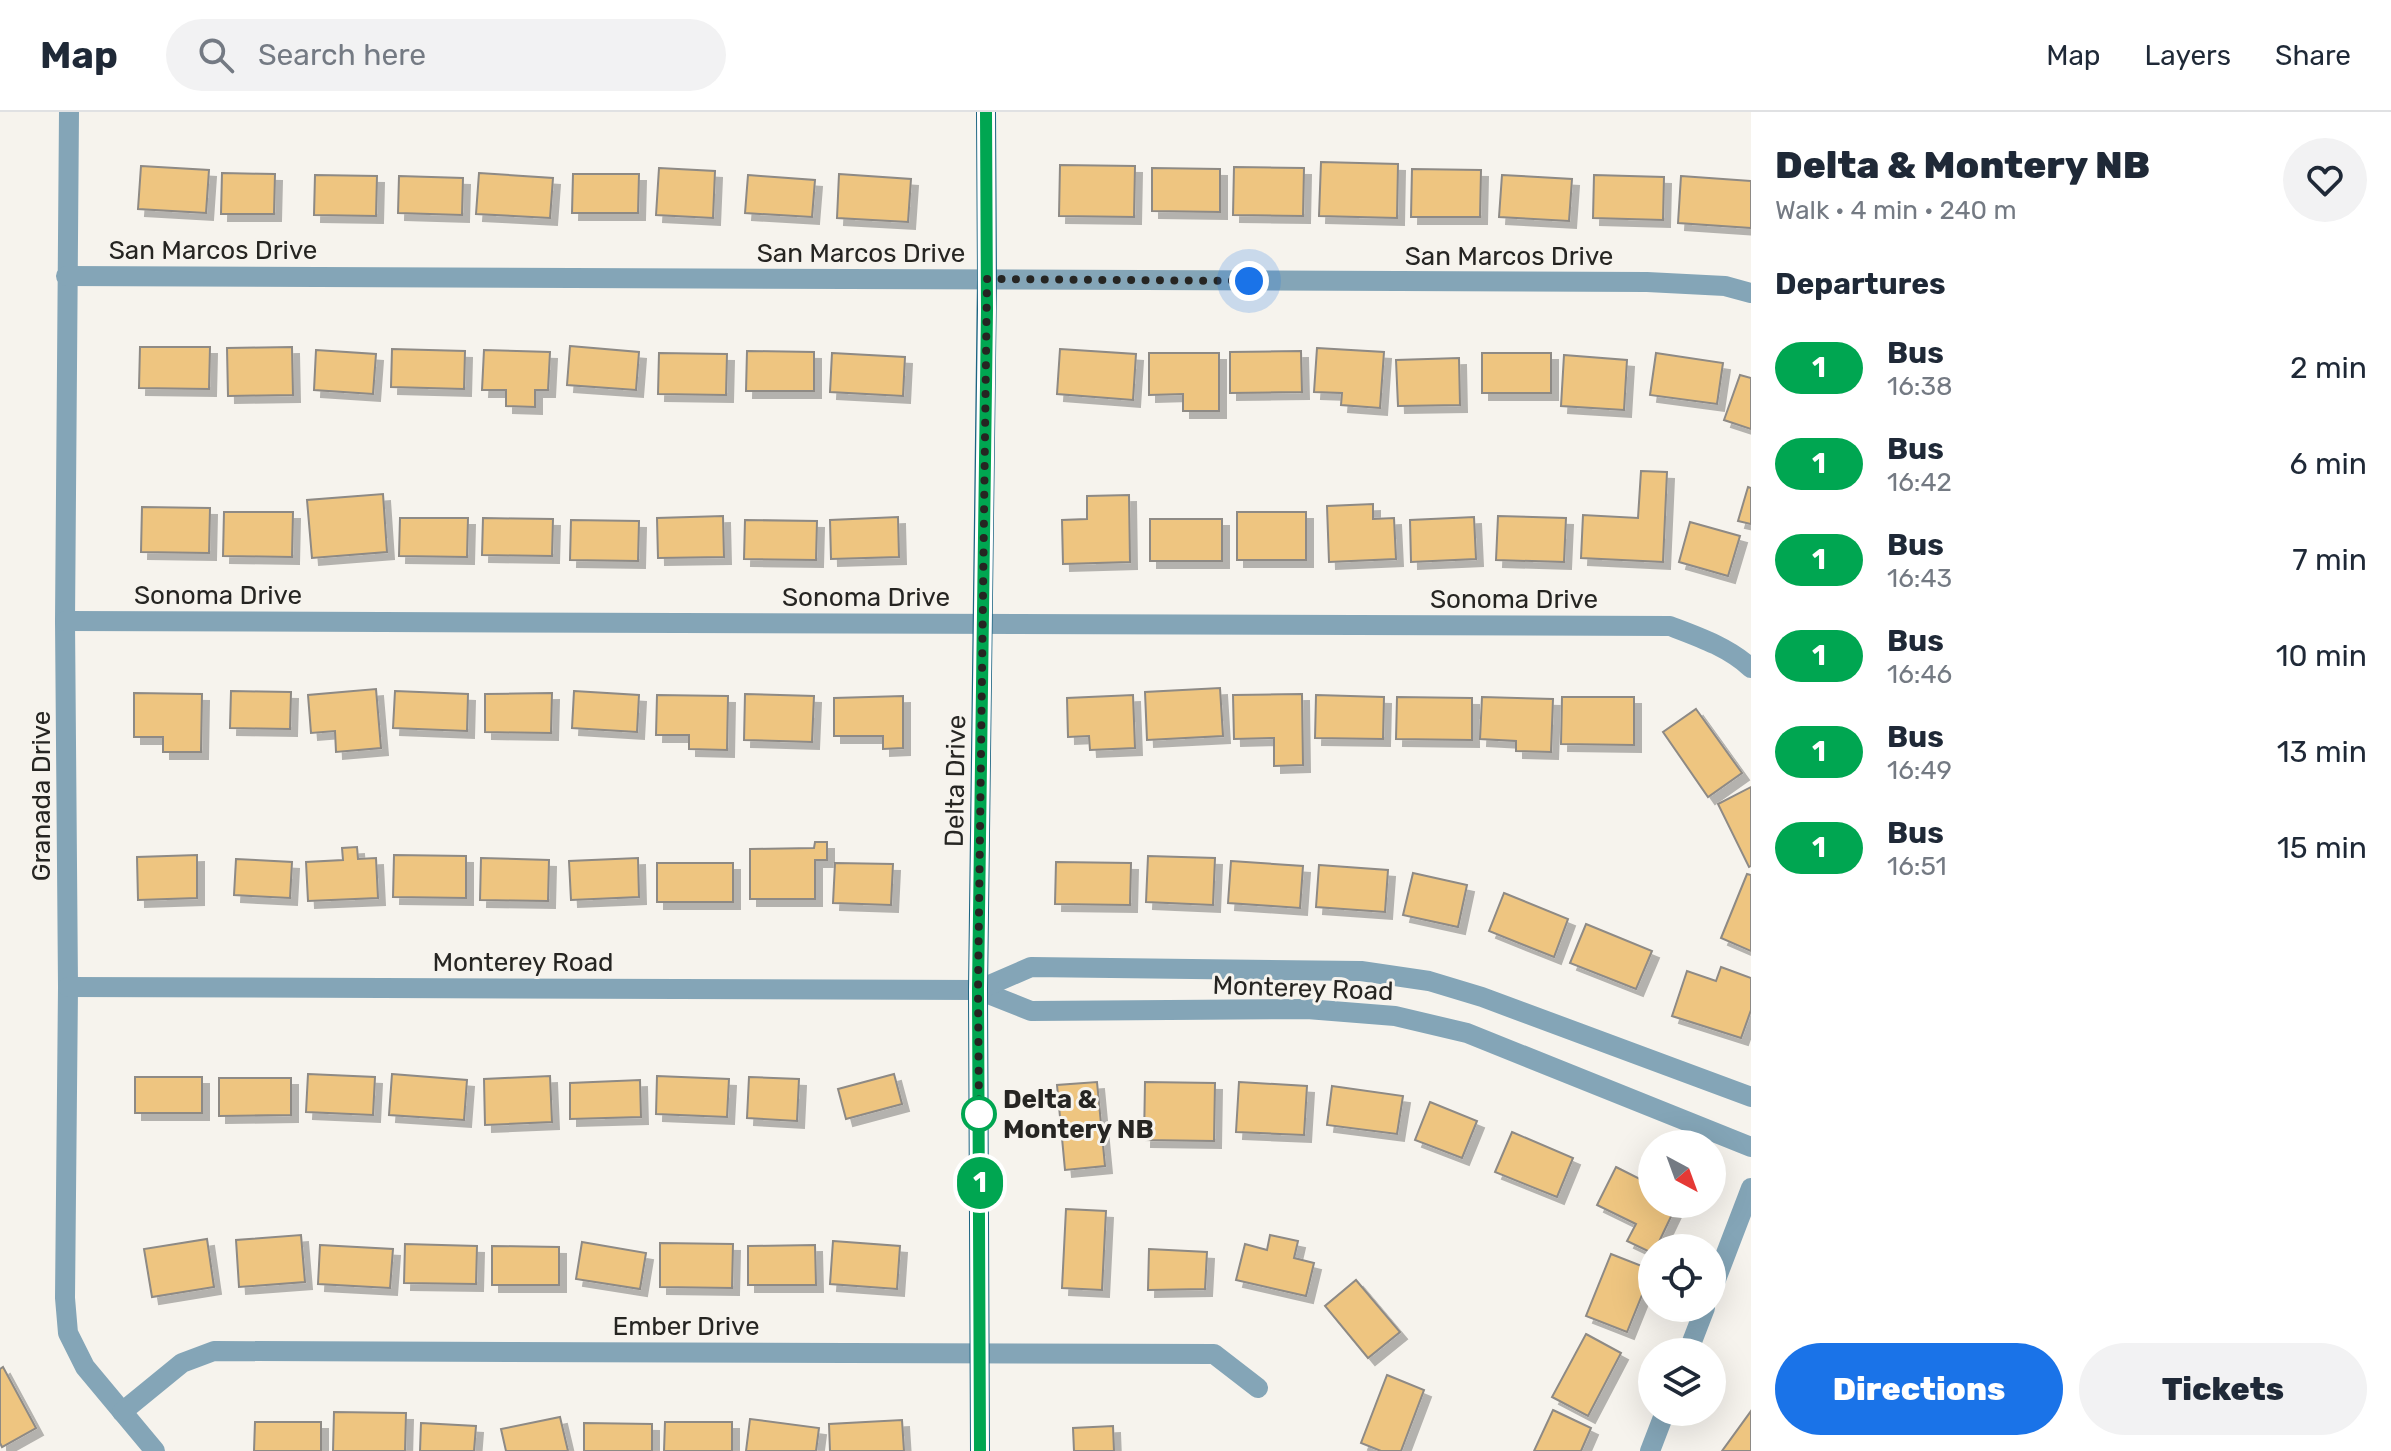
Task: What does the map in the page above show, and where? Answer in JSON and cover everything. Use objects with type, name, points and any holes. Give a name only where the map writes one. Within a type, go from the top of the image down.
[{"type":"main road","name":"Delta Drive","points":[[980,1451],[978,990],[984,623],[986,112]]},
{"type":"street","name":"Granada Drive","points":[[69,112],[66,276],[68,987],[65,1298],[68,1333],[85,1367],[155,1451]]},
{"type":"street","name":"San Marcos Drive","points":[[66,276],[1647,282],[1725,286],[1751,293]]},
{"type":"street","name":"Sonoma Drive","points":[[65,621],[1670,626],[1710,641],[1751,668]]},
{"type":"street","name":"Monterey Road","points":[[978,990],[1031,967],[1361,971],[1429,981],[1482,997],[1751,1097]]},
{"type":"street","name":"Monterey Road","points":[[68,987],[978,990],[1031,1011],[1307,1009],[1395,1016],[1467,1033],[1751,1147]]},
{"type":"street","points":[[1726,1253],[1751,1188]]},
{"type":"street","name":"Ember Drive","points":[[122,1412],[182,1363],[214,1351],[1214,1354],[1258,1388]]},
{"type":"street","points":[[1650,1451],[1660,1426]]},
{"type":"building","points":[[1321,162],[1398,164],[1397,218],[1319,216]]},
{"type":"building","points":[[1060,165],[1135,166],[1134,217],[1059,216]]},
{"type":"building","points":[[141,166],[209,170],[206,213],[138,209]]},
{"type":"building","points":[[1234,167],[1304,168],[1303,216],[1233,215]]},
{"type":"building","points":[[659,168],[715,171],[713,218],[656,215]]},
{"type":"building","points":[[1152,168],[1220,169],[1220,212],[1152,211]]},
{"type":"building","points":[[1412,169],[1481,170],[1480,217],[1411,217]]},
{"type":"building","points":[[222,173],[275,174],[274,214],[221,214]]},
{"type":"building","points":[[479,173],[553,178],[550,218],[476,214]]},
{"type":"building","points":[[573,174],[639,174],[638,213],[572,213]]},
{"type":"building","points":[[839,174],[911,179],[908,222],[837,218]]},
{"type":"building","points":[[315,175],[377,176],[376,216],[314,215]]},
{"type":"building","points":[[748,175],[815,180],[812,217],[745,213]]},
{"type":"building","points":[[1502,175],[1572,179],[1569,221],[1499,217]]},
{"type":"building","points":[[1594,175],[1664,177],[1663,220],[1593,218]]},
{"type":"building","points":[[399,176],[463,178],[462,215],[398,213]]},
{"type":"building","points":[[1681,176],[1751,181],[1751,228],[1678,223]]},
{"type":"building","points":[[570,346],[639,352],[636,390],[567,385]]},
{"type":"building","points":[[140,347],[210,347],[209,389],[139,388]]},
{"type":"building","points":[[292,347],[293,395],[228,396],[227,348]]},
{"type":"building","points":[[1317,348],[1384,352],[1380,408],[1341,405],[1342,393],[1314,392]]},
{"type":"building","points":[[392,349],[465,351],[464,389],[391,387]]},
{"type":"building","points":[[1060,349],[1136,354],[1133,400],[1057,394]]},
{"type":"building","points":[[316,350],[376,354],[373,394],[314,390]]},
{"type":"building","points":[[484,350],[550,352],[548,390],[535,390],[535,407],[506,406],[506,390],[482,390]]},
{"type":"building","points":[[747,351],[814,352],[814,391],[746,391]]},
{"type":"building","points":[[1301,351],[1302,392],[1230,393],[1230,352]]},
{"type":"building","points":[[659,353],[727,354],[726,395],[658,394]]},
{"type":"building","points":[[832,353],[905,357],[903,396],[830,392]]},
{"type":"building","points":[[1149,353],[1219,353],[1219,411],[1183,411],[1183,394],[1149,395]]},
{"type":"building","points":[[1482,353],[1551,353],[1551,393],[1482,393]]},
{"type":"building","points":[[1656,353],[1723,363],[1717,404],[1650,395]]},
{"type":"building","points":[[1564,355],[1627,360],[1624,410],[1561,406]]},
{"type":"building","points":[[1459,358],[1460,405],[1398,406],[1396,360]]},
{"type":"building","points":[[1740,375],[1751,378],[1751,429],[1724,420]]},
{"type":"building","points":[[1641,471],[1667,472],[1663,562],[1581,558],[1583,515],[1638,518]]},
{"type":"building","points":[[1748,487],[1751,488],[1751,524],[1738,521]]},
{"type":"building","points":[[383,494],[387,552],[312,558],[307,500]]},
{"type":"building","points":[[1129,495],[1130,562],[1063,564],[1062,520],[1087,519],[1087,496]]},
{"type":"building","points":[[1373,504],[1373,519],[1394,518],[1396,559],[1329,562],[1327,506]]},
{"type":"building","points":[[142,507],[210,508],[209,553],[141,552]]},
{"type":"building","points":[[224,512],[293,512],[292,557],[223,556]]},
{"type":"building","points":[[1237,512],[1306,512],[1306,560],[1237,560]]},
{"type":"building","points":[[723,516],[724,557],[658,558],[657,518]]},
{"type":"building","points":[[1498,516],[1566,518],[1564,562],[1496,560]]},
{"type":"building","points":[[898,517],[899,557],[831,559],[830,520]]},
{"type":"building","points":[[1474,517],[1476,559],[1411,562],[1410,520]]},
{"type":"building","points":[[400,518],[468,518],[467,557],[399,556]]},
{"type":"building","points":[[483,518],[553,519],[552,556],[482,555]]},
{"type":"building","points":[[1150,519],[1222,519],[1222,561],[1150,561]]},
{"type":"building","points":[[571,520],[639,521],[638,561],[570,560]]},
{"type":"building","points":[[745,520],[817,521],[816,560],[744,559]]},
{"type":"building","points":[[1690,522],[1740,536],[1728,576],[1679,562]]},
{"type":"building","points":[[1220,688],[1223,736],[1147,740],[1145,692]]},
{"type":"building","points":[[376,689],[381,748],[336,752],[335,731],[311,733],[308,695]]},
{"type":"building","points":[[231,691],[291,692],[290,729],[230,728]]},
{"type":"building","points":[[395,691],[468,694],[467,731],[393,728]]},
{"type":"building","points":[[574,691],[639,695],[637,732],[572,728]]},
{"type":"building","points":[[134,693],[202,694],[201,752],[163,752],[163,737],[134,737]]},
{"type":"building","points":[[552,693],[551,733],[485,732],[485,694]]},
{"type":"building","points":[[745,694],[814,696],[812,742],[744,740]]},
{"type":"building","points":[[1302,694],[1303,765],[1274,766],[1274,738],[1234,739],[1233,695]]},
{"type":"building","points":[[657,695],[728,696],[727,750],[689,749],[689,735],[656,735]]},
{"type":"building","points":[[1133,695],[1135,748],[1090,750],[1089,736],[1068,737],[1067,698]]},
{"type":"building","points":[[1316,695],[1384,697],[1383,739],[1315,738]]},
{"type":"building","points":[[903,696],[903,748],[883,749],[883,736],[834,736],[834,698]]},
{"type":"building","points":[[1397,697],[1472,698],[1472,740],[1396,739]]},
{"type":"building","points":[[1482,697],[1553,699],[1551,752],[1516,751],[1516,741],[1480,739]]},
{"type":"building","points":[[1562,697],[1634,697],[1634,745],[1561,744]]},
{"type":"building","points":[[1696,709],[1742,773],[1708,797],[1663,732]]},
{"type":"building","points":[[1751,787],[1751,866],[1749,867],[1718,804]]},
{"type":"building","points":[[815,842],[827,842],[827,860],[815,860],[815,899],[750,899],[750,849],[814,848]]},
{"type":"building","points":[[357,847],[358,859],[376,858],[378,898],[308,901],[306,862],[343,860],[342,848]]},
{"type":"building","points":[[197,855],[197,898],[138,900],[137,857]]},
{"type":"building","points":[[394,855],[466,856],[466,898],[393,897]]},
{"type":"building","points":[[1148,856],[1215,858],[1213,905],[1146,902]]},
{"type":"building","points":[[481,858],[549,860],[548,901],[480,900]]},
{"type":"building","points":[[638,858],[639,897],[571,900],[569,861]]},
{"type":"building","points":[[236,859],[292,862],[290,898],[234,895]]},
{"type":"building","points":[[1231,861],[1303,866],[1300,908],[1228,903]]},
{"type":"building","points":[[1056,862],[1131,863],[1130,905],[1055,904]]},
{"type":"building","points":[[657,863],[733,863],[733,902],[657,902]]},
{"type":"building","points":[[835,863],[893,864],[891,905],[833,903]]},
{"type":"building","points":[[1319,865],[1388,870],[1385,912],[1316,907]]},
{"type":"building","points":[[1413,873],[1467,885],[1458,927],[1403,915]]},
{"type":"building","points":[[1747,874],[1751,875],[1751,951],[1721,938]]},
{"type":"building","points":[[1504,893],[1568,919],[1554,957],[1489,931]]},
{"type":"building","points":[[1586,924],[1652,951],[1636,989],[1570,963]]},
{"type":"building","points":[[1721,967],[1751,978],[1751,1010],[1741,1038],[1672,1016],[1687,971],[1716,981]]},
{"type":"building","points":[[308,1074],[375,1077],[373,1115],[306,1112]]},
{"type":"building","points":[[392,1074],[467,1080],[464,1120],[389,1115]]},
{"type":"building","points":[[894,1074],[902,1104],[846,1119],[838,1089]]},
{"type":"building","points":[[550,1076],[552,1122],[485,1125],[484,1079]]},
{"type":"building","points":[[657,1076],[729,1079],[727,1117],[656,1114]]},
{"type":"building","points":[[135,1077],[202,1077],[202,1113],[135,1113]]},
{"type":"building","points":[[749,1077],[799,1079],[797,1121],[747,1118]]},
{"type":"building","points":[[219,1078],[291,1078],[291,1115],[219,1116]]},
{"type":"building","points":[[640,1080],[641,1117],[570,1119],[570,1083]]},
{"type":"building","points":[[1097,1082],[1105,1166],[1065,1170],[1057,1085]]},
{"type":"building","points":[[1145,1082],[1215,1083],[1214,1141],[1144,1140]]},
{"type":"building","points":[[1239,1082],[1307,1086],[1304,1135],[1236,1132]]},
{"type":"building","points":[[1332,1086],[1403,1096],[1397,1134],[1327,1125]]},
{"type":"building","points":[[1430,1102],[1477,1121],[1462,1158],[1415,1140]]},
{"type":"building","points":[[1512,1132],[1573,1158],[1557,1197],[1495,1172]]},
{"type":"building","points":[[1616,1167],[1638,1178],[1638,1218],[1670,1218],[1663,1234],[1638,1234],[1638,1246],[1627,1241],[1636,1224],[1597,1205]]},
{"type":"building","points":[[1066,1209],[1106,1211],[1102,1290],[1062,1288]]},
{"type":"building","points":[[301,1235],[305,1282],[239,1287],[236,1240]]},
{"type":"building","points":[[1270,1235],[1298,1241],[1294,1258],[1314,1263],[1306,1296],[1236,1280],[1245,1244],[1267,1250]]},
{"type":"building","points":[[207,1239],[214,1287],[152,1297],[144,1249]]},
{"type":"building","points":[[833,1241],[900,1246],[897,1289],[830,1284]]},
{"type":"building","points":[[582,1242],[646,1253],[640,1289],[576,1279]]},
{"type":"building","points":[[660,1243],[733,1244],[732,1288],[660,1287]]},
{"type":"building","points":[[405,1244],[477,1246],[476,1284],[404,1283]]},
{"type":"building","points":[[320,1245],[393,1249],[390,1288],[318,1284]]},
{"type":"building","points":[[815,1245],[816,1285],[748,1285],[748,1246]]},
{"type":"building","points":[[492,1246],[559,1247],[559,1285],[492,1285]]},
{"type":"building","points":[[1149,1249],[1207,1252],[1205,1289],[1148,1290]]},
{"type":"building","points":[[1611,1254],[1638,1265],[1638,1305],[1627,1332],[1586,1316]]},
{"type":"building","points":[[1356,1280],[1400,1332],[1368,1358],[1325,1306]]},
{"type":"building","points":[[1586,1334],[1621,1353],[1588,1416],[1552,1397]]},
{"type":"building","points":[[3,1367],[36,1428],[2,1447],[0,1369]]},
{"type":"building","points":[[1387,1375],[1424,1390],[1401,1451],[1381,1451],[1361,1443]]},
{"type":"building","points":[[1553,1410],[1591,1428],[1581,1451],[1534,1451]]},
{"type":"building","points":[[1751,1411],[1751,1451],[1722,1451]]},
{"type":"building","points":[[334,1412],[406,1413],[405,1451],[333,1451]]},
{"type":"building","points":[[560,1417],[568,1451],[506,1451],[501,1429]]},
{"type":"building","points":[[750,1419],[819,1428],[816,1451],[746,1451]]},
{"type":"building","points":[[902,1420],[904,1451],[830,1451],[829,1424]]},
{"type":"building","points":[[255,1422],[321,1422],[321,1451],[254,1451]]},
{"type":"building","points":[[665,1422],[732,1422],[732,1451],[664,1451]]},
{"type":"building","points":[[421,1423],[476,1426],[474,1451],[420,1451]]},
{"type":"building","points":[[584,1423],[652,1424],[652,1451],[584,1451]]},
{"type":"building","points":[[1113,1426],[1114,1451],[1074,1451],[1073,1428]]},
{"type":"bus line","name":"1","points":[[980,1451],[978,990],[987,310],[986,112]]},
{"type":"place","name":"Delta & Montery NB","points":[[979,1114]]},
{"type":"route","points":[[979,1114],[987,279],[1249,281]]}]
